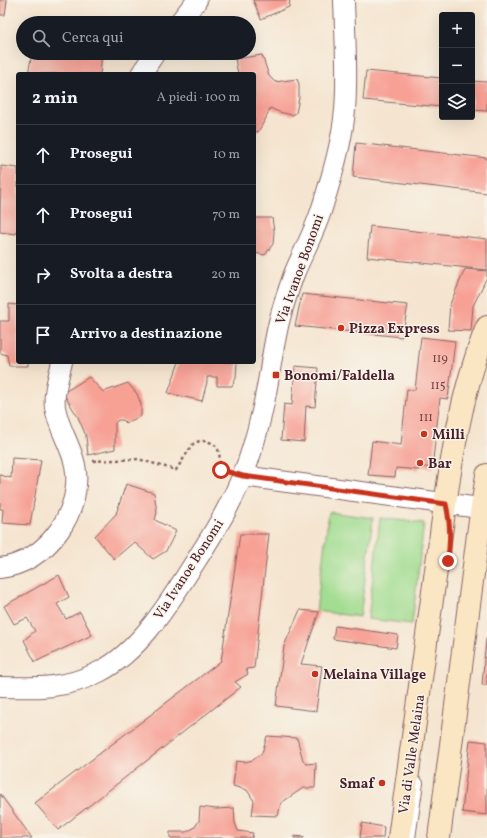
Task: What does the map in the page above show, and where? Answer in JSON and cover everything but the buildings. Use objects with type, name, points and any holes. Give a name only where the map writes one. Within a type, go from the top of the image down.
[{"type":"main road","name":"Via di Valle Melaina","points":[[399,838],[458,426],[471,372],[487,327]]},
{"type":"main road","points":[[439,838],[484,509],[487,475]]},
{"type":"street","points":[[184,16],[197,0]]},
{"type":"street","name":"Via Ivanoe Bonomi","points":[[0,687],[42,688],[64,685],[100,672],[110,666],[127,652],[159,616],[181,585],[216,530],[243,476],[258,426],[281,314],[294,275],[322,209],[340,142],[346,91],[344,0]]},
{"type":"street","points":[[142,72],[150,60]]},
{"type":"street","points":[[0,568],[13,565],[39,552],[57,534],[70,511],[74,500],[76,473],[74,461],[59,424],[55,406],[56,391],[62,364]]},
{"type":"street","points":[[243,476],[484,509]]},
{"type":"lane","name":"Via di Valle Melaina","points":[[449,547],[450,523],[446,504],[459,467],[465,443]]},
{"type":"lane","name":"Via di Valle Melaina","points":[[410,838],[419,777]]},
{"type":"path","points":[[74,461],[138,459],[176,470],[193,444],[196,442],[205,441],[212,443],[217,447],[221,470],[243,476]]},
{"type":"green space","points":[[329,512],[373,518],[360,617],[316,611]]},
{"type":"green space","points":[[380,518],[424,523],[412,624],[368,619]]},
{"type":"place","name":"Pizza Express","points":[[341,328]]},
{"type":"place","name":"Bonomi/Faldella","points":[[276,375]]},
{"type":"place","name":"Milli","points":[[424,434]]},
{"type":"place","name":"Bar","points":[[420,463]]},
{"type":"place","name":"Melaina Village","points":[[315,674]]},
{"type":"place","name":"Smaf","points":[[382,783]]},
{"type":"route","points":[[221,470],[243,476],[446,504],[450,523],[448,561]]}]
